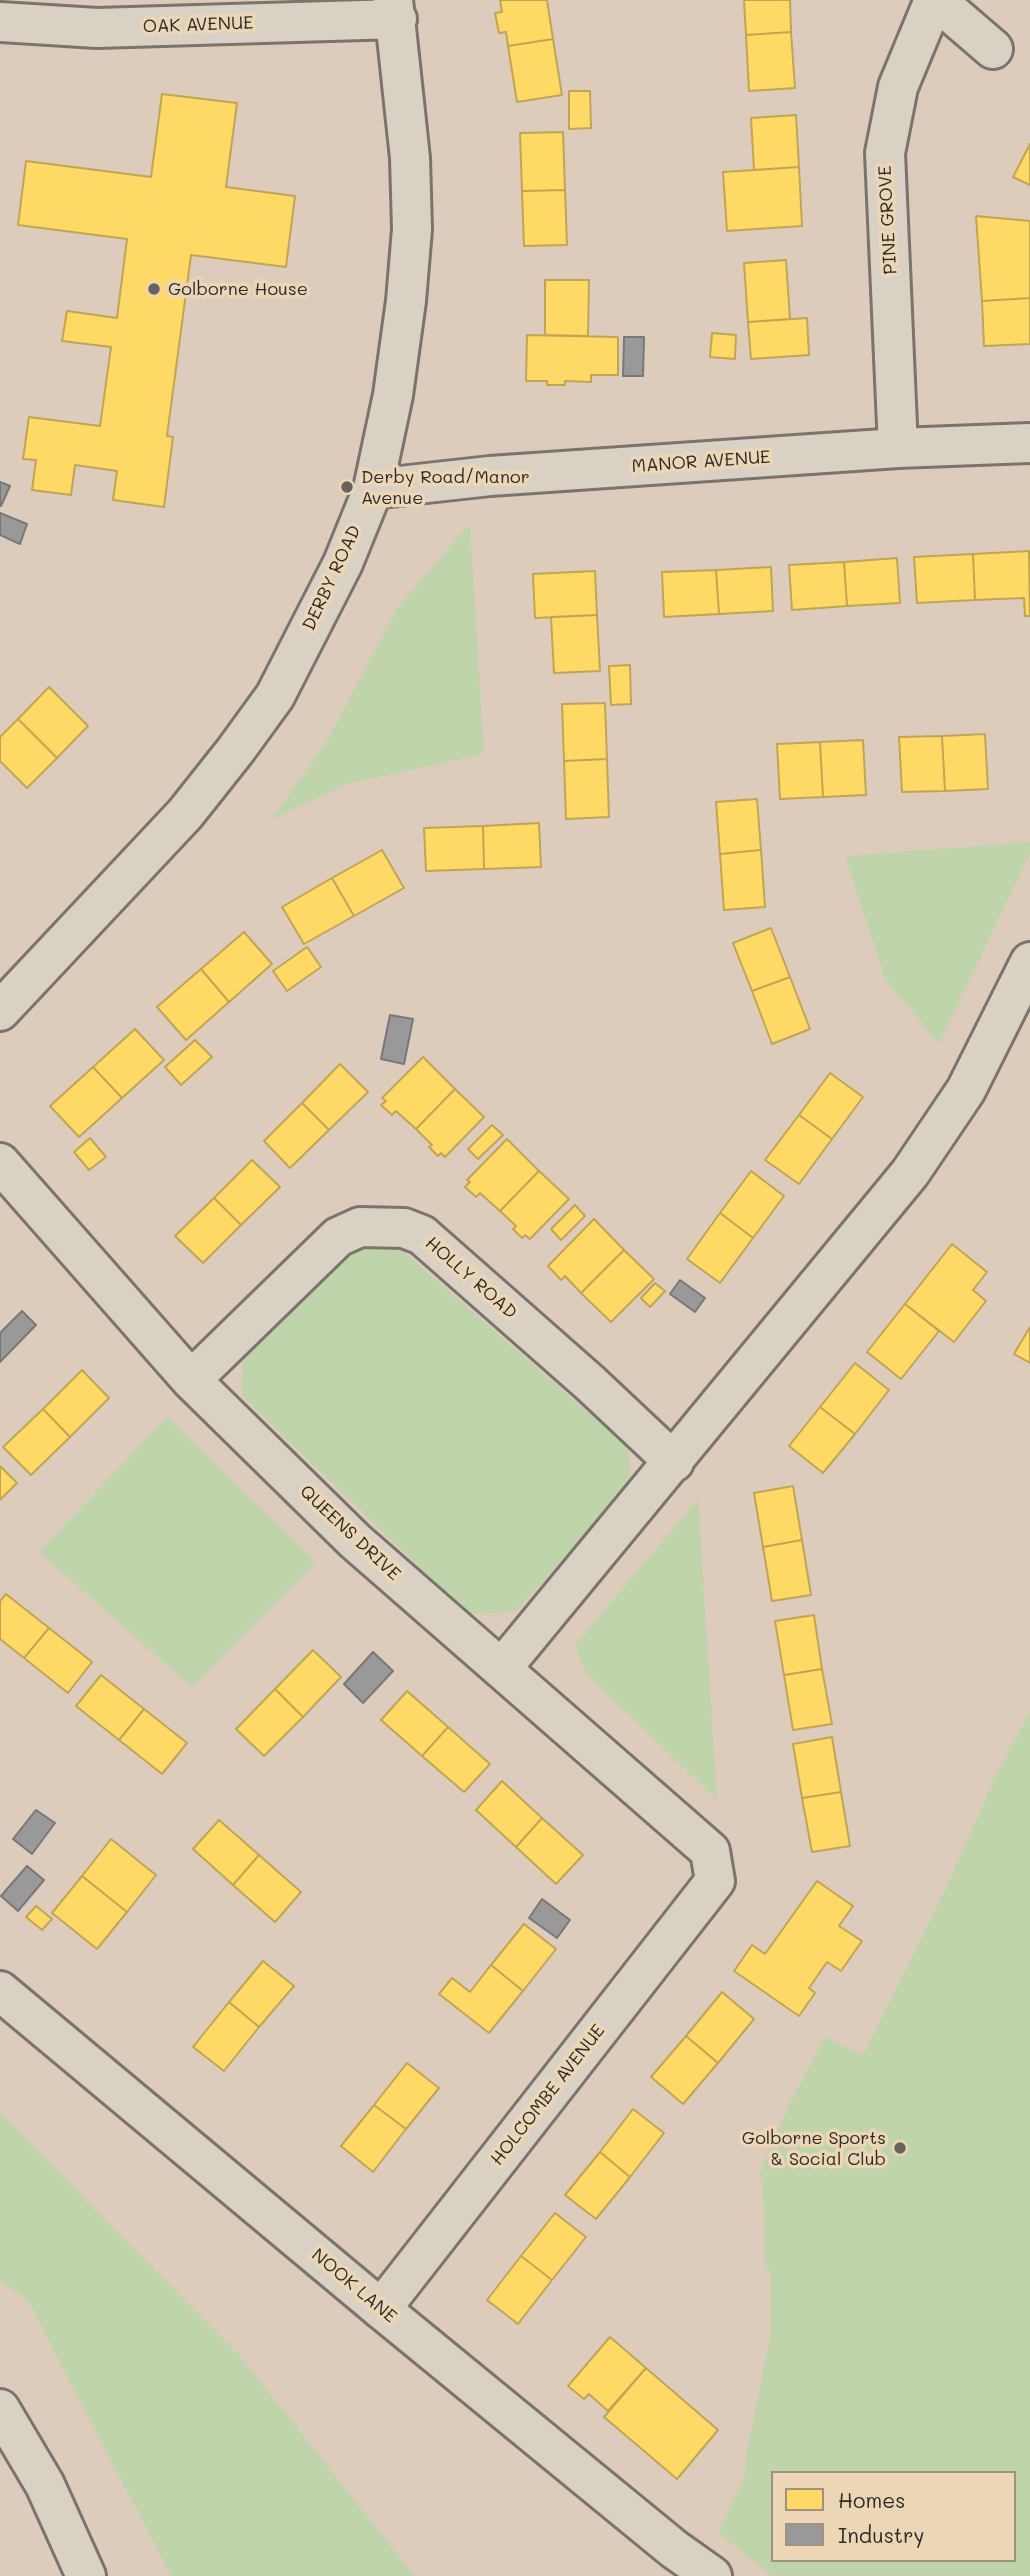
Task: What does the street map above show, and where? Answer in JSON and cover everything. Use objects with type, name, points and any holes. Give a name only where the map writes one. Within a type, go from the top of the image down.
[{"type":"street","name":"PINE GROVE","points":[[898,449],[885,153],[898,87],[935,0],[993,49]]},
{"type":"street","name":"OAK AVENUE","points":[[0,22],[97,28],[395,10]]},
{"type":"street","name":"DERBY ROAD","points":[[0,1011],[185,814],[243,740],[281,684],[342,563],[373,489],[393,395],[406,301],[412,229],[411,158],[395,10]]},
{"type":"street","name":"MANOR AVENUE","points":[[373,489],[490,475],[1030,443]]},
{"type":"street","points":[[502,1668],[910,1173],[966,1090],[1030,962]]},
{"type":"street","name":"QUEENS DRIVE","points":[[0,1163],[191,1380],[355,1541],[710,1851],[715,1881]]},
{"type":"street","name":"HOLLY ROAD","points":[[191,1380],[338,1237],[360,1227],[404,1228],[422,1235],[590,1383],[674,1462]]},
{"type":"street","name":"HOLCOMBE AVENUE","points":[[381,2309],[715,1881]]},
{"type":"street","name":"NOOK LANE","points":[[0,1991],[381,2309],[674,2549],[712,2576]]},
{"type":"street","points":[[0,2409],[45,2485],[86,2576]]},
{"type":"green space","points":[[470,523],[484,754],[347,784],[271,820],[325,744],[398,607]]},
{"type":"green space","points":[[1030,842],[1030,853],[939,1044],[885,979],[845,856]]},
{"type":"green space","points":[[352,1246],[397,1246],[628,1447],[631,1486],[515,1612],[468,1614],[242,1396],[243,1352]]},
{"type":"green space","points":[[167,1417],[316,1562],[192,1687],[39,1552]]},
{"type":"green space","points":[[698,1499],[717,1800],[585,1672],[575,1645]]},
{"type":"green space","name":"Golborne Sports & Social Club","points":[[1030,1712],[1030,2576],[773,2576],[718,2533],[745,2476],[745,2460],[771,2332],[771,2272],[765,2267],[763,2179],[759,2177],[789,2104],[825,2037],[863,2055],[949,1881],[998,1771]]},
{"type":"green space","points":[[0,2113],[241,2357],[415,2576],[171,2576],[28,2301],[0,2280]]},
{"type":"building: Homes","points":[[500,0],[547,0],[553,39],[508,46],[506,32],[499,33],[495,13],[502,12]]},
{"type":"building: Homes","points":[[744,0],[790,0],[791,32],[746,35]]},
{"type":"building: Homes","points":[[791,32],[795,88],[749,91],[746,35]]},
{"type":"building: Homes","points":[[553,39],[562,95],[517,102],[508,46]]},
{"type":"building: Homes","points":[[569,91],[590,91],[591,128],[569,129]]},
{"type":"building: Homes","name":"Golborne House","points":[[162,94],[237,103],[226,187],[295,196],[286,267],[191,255],[167,436],[173,437],[164,507],[113,500],[117,471],[75,465],[71,495],[32,490],[36,460],[23,459],[29,417],[100,426],[111,347],[62,341],[67,311],[117,318],[127,239],[18,225],[26,161],[151,177]]},
{"type":"building: Homes","points":[[796,115],[799,167],[754,170],[751,118]]},
{"type":"building: Homes","points":[[563,132],[565,190],[522,191],[520,133]]},
{"type":"building: Homes","points":[[1030,144],[1030,185],[1013,177]]},
{"type":"building: Homes","points":[[799,167],[802,226],[727,231],[723,172]]},
{"type":"building: Homes","points":[[565,190],[567,245],[524,246],[522,191]]},
{"type":"building: Homes","points":[[976,216],[1030,221],[1030,298],[982,301]]},
{"type":"building: Homes","points":[[786,260],[790,319],[748,322],[744,263]]},
{"type":"building: Homes","points":[[545,280],[589,280],[588,336],[545,335]]},
{"type":"building: Homes","points":[[1030,298],[1030,344],[984,346],[982,301]]},
{"type":"building: Homes","points":[[807,318],[809,355],[751,359],[748,322]]},
{"type":"building: Homes","points":[[712,333],[736,335],[735,359],[710,357]]},
{"type":"building: Homes","points":[[527,335],[618,337],[618,375],[591,375],[591,382],[565,381],[565,385],[547,385],[547,381],[526,381]]},
{"type":"building: Homes","points":[[1029,551],[1030,616],[1025,616],[1024,598],[975,600],[973,554]]},
{"type":"building: Homes","points":[[973,554],[975,600],[917,603],[914,557]]},
{"type":"building: Homes","points":[[897,558],[900,603],[847,606],[844,562]]},
{"type":"building: Homes","points":[[844,562],[847,606],[792,610],[789,565]]},
{"type":"building: Homes","points":[[771,567],[773,611],[719,614],[716,570]]},
{"type":"building: Homes","points":[[716,570],[719,614],[664,617],[662,572]]},
{"type":"building: Homes","points":[[595,571],[597,615],[535,618],[533,574]]},
{"type":"building: Homes","points":[[597,615],[600,671],[554,673],[551,617]]},
{"type":"building: Homes","points":[[630,665],[631,704],[611,705],[609,666]]},
{"type":"building: Homes","points":[[49,687],[88,726],[57,758],[18,719]]},
{"type":"building: Homes","points":[[605,703],[607,759],[564,761],[562,704]]},
{"type":"building: Homes","points":[[18,719],[57,758],[27,788],[0,761],[0,737]]},
{"type":"building: Homes","points":[[985,734],[988,789],[945,791],[942,736]]},
{"type":"building: Homes","points":[[942,736],[945,791],[902,792],[899,737]]},
{"type":"building: Homes","points":[[863,740],[866,795],[823,797],[820,742]]},
{"type":"building: Homes","points":[[820,742],[823,797],[780,799],[777,744]]},
{"type":"building: Homes","points":[[607,759],[609,817],[566,819],[564,761]]},
{"type":"building: Homes","points":[[757,799],[761,850],[720,854],[716,802]]},
{"type":"building: Homes","points":[[539,823],[541,867],[484,869],[483,826]]},
{"type":"building: Homes","points":[[483,826],[484,869],[426,871],[424,828]]},
{"type":"building: Homes","points":[[382,850],[404,888],[354,916],[332,878]]},
{"type":"building: Homes","points":[[761,850],[765,907],[724,910],[720,854]]},
{"type":"building: Homes","points":[[332,878],[354,916],[304,944],[282,907]]},
{"type":"building: Homes","points":[[771,928],[790,977],[752,991],[733,943]]},
{"type":"building: Homes","points":[[244,932],[272,964],[229,1002],[201,969]]},
{"type":"building: Homes","points":[[307,947],[321,967],[287,991],[273,971]]},
{"type":"building: Homes","points":[[201,969],[229,1002],[186,1040],[157,1007]]},
{"type":"building: Homes","points":[[790,977],[810,1029],[772,1044],[752,991]]},
{"type":"building: Homes","points":[[135,1029],[164,1060],[122,1098],[93,1067]]},
{"type":"building: Homes","points":[[195,1040],[212,1057],[181,1085],[165,1067]]},
{"type":"building: Homes","points":[[423,1057],[455,1089],[416,1129],[396,1111],[392,1115],[381,1105],[386,1101],[382,1098]]},
{"type":"building: Homes","points":[[340,1064],[368,1092],[329,1130],[302,1103]]},
{"type":"building: Homes","points":[[93,1067],[122,1098],[79,1137],[50,1106]]},
{"type":"building: Homes","points":[[830,1073],[863,1097],[832,1139],[799,1115]]},
{"type":"building: Homes","points":[[455,1089],[484,1117],[445,1157],[441,1153],[438,1156],[429,1147],[432,1145],[416,1129]]},
{"type":"building: Homes","points":[[302,1103],[329,1130],[290,1168],[264,1141]]},
{"type":"building: Homes","points":[[799,1115],[832,1139],[799,1184],[765,1160]]},
{"type":"building: Homes","points":[[492,1125],[503,1135],[478,1159],[468,1149]]},
{"type":"building: Homes","points":[[90,1138],[106,1157],[89,1170],[74,1152]]},
{"type":"building: Homes","points":[[507,1139],[539,1171],[500,1211],[480,1193],[476,1197],[465,1187],[470,1182],[467,1180]]},
{"type":"building: Homes","points":[[252,1160],[280,1187],[241,1225],[214,1198]]},
{"type":"building: Homes","points":[[539,1171],[569,1199],[530,1239],[525,1235],[522,1238],[513,1229],[516,1226],[500,1211]]},
{"type":"building: Homes","points":[[751,1171],[784,1196],[753,1238],[720,1213]]},
{"type":"building: Homes","points":[[214,1198],[241,1225],[203,1263],[175,1236]]},
{"type":"building: Homes","points":[[575,1205],[585,1216],[561,1240],[551,1229]]},
{"type":"building: Homes","points":[[720,1213],[753,1238],[720,1283],[687,1259]]},
{"type":"building: Homes","points":[[594,1219],[624,1250],[581,1293],[565,1276],[561,1280],[548,1266]]},
{"type":"building: Homes","points":[[952,1244],[987,1272],[973,1290],[986,1301],[954,1342],[905,1304]]},
{"type":"building: Homes","points":[[624,1250],[654,1279],[611,1322],[581,1293]]},
{"type":"building: Homes","points":[[655,1283],[665,1291],[650,1307],[641,1298]]},
{"type":"building: Homes","points":[[905,1304],[939,1331],[901,1379],[867,1352]]},
{"type":"building: Homes","points":[[1030,1327],[1030,1363],[1014,1354]]},
{"type":"building: Homes","points":[[855,1363],[889,1390],[855,1434],[820,1407]]},
{"type":"building: Homes","points":[[82,1370],[109,1398],[70,1437],[43,1409]]},
{"type":"building: Homes","points":[[820,1407],[855,1434],[823,1473],[789,1446]]},
{"type":"building: Homes","points":[[43,1409],[70,1437],[31,1475],[3,1447]]},
{"type":"building: Homes","points":[[0,1466],[17,1483],[0,1500]]},
{"type":"building: Homes","points":[[793,1486],[802,1540],[763,1547],[754,1493]]},
{"type":"building: Homes","points":[[802,1540],[811,1595],[772,1601],[763,1547]]},
{"type":"building: Homes","points":[[6,1594],[49,1628],[24,1658],[0,1639],[0,1601]]},
{"type":"building: Homes","points":[[814,1615],[822,1669],[784,1675],[775,1621]]},
{"type":"building: Homes","points":[[49,1628],[92,1662],[68,1693],[24,1658]]},
{"type":"building: Homes","points":[[313,1650],[341,1677],[303,1717],[275,1689]]},
{"type":"building: Homes","points":[[822,1669],[832,1724],[793,1730],[784,1675]]},
{"type":"building: Homes","points":[[101,1675],[144,1709],[119,1740],[76,1706]]},
{"type":"building: Homes","points":[[275,1689],[303,1717],[264,1756],[236,1729]]},
{"type":"building: Homes","points":[[407,1691],[448,1727],[422,1756],[381,1720]]},
{"type":"building: Homes","points":[[144,1709],[187,1743],[162,1774],[119,1740]]},
{"type":"building: Homes","points":[[448,1727],[490,1764],[464,1792],[422,1756]]},
{"type":"building: Homes","points":[[832,1737],[841,1792],[802,1798],[793,1744]]},
{"type":"building: Homes","points":[[502,1781],[542,1818],[516,1847],[476,1810]]},
{"type":"building: Homes","points":[[841,1792],[850,1846],[812,1852],[802,1798]]},
{"type":"building: Homes","points":[[542,1818],[583,1855],[556,1884],[516,1847]]},
{"type":"building: Homes","points":[[219,1820],[259,1855],[233,1885],[193,1849]]},
{"type":"building: Homes","points":[[111,1839],[156,1875],[127,1912],[82,1876]]},
{"type":"building: Homes","points":[[259,1855],[301,1892],[275,1922],[233,1885]]},
{"type":"building: Homes","points":[[82,1876],[127,1912],[97,1949],[52,1913]]},
{"type":"building: Homes","points":[[817,1881],[853,1906],[839,1926],[862,1941],[841,1971],[827,1962],[809,1988],[815,1993],[799,2016],[734,1971],[752,1945],[765,1954]]},
{"type":"building: Homes","points":[[36,1906],[52,1919],[42,1930],[26,1917]]},
{"type":"building: Homes","points":[[524,1924],[556,1949],[523,1991],[491,1965]]},
{"type":"building: Homes","points":[[263,1961],[294,1986],[259,2027],[229,2002]]},
{"type":"building: Homes","points":[[491,1965],[523,1991],[489,2033],[439,1994],[452,1978],[470,1992]]},
{"type":"building: Homes","points":[[722,1992],[754,2019],[718,2063],[686,2036]]},
{"type":"building: Homes","points":[[229,2002],[259,2027],[224,2071],[193,2047]]},
{"type":"building: Homes","points":[[686,2036],[718,2063],[683,2104],[651,2077]]},
{"type":"building: Homes","points":[[407,2063],[439,2088],[406,2129],[374,2105]]},
{"type":"building: Homes","points":[[374,2105],[406,2129],[373,2172],[341,2146]]},
{"type":"building: Homes","points":[[633,2109],[664,2133],[630,2177],[600,2152]]},
{"type":"building: Homes","points":[[600,2152],[630,2177],[596,2219],[565,2195]]},
{"type":"building: Homes","points":[[555,2213],[586,2237],[552,2280],[521,2256]]},
{"type":"building: Homes","points":[[521,2256],[552,2280],[518,2324],[487,2300]]},
{"type":"building: Homes","points":[[610,2337],[646,2368],[608,2411],[589,2394],[584,2399],[568,2386]]},
{"type":"building: Homes","points":[[646,2368],[718,2430],[677,2479],[604,2417]]},
{"type":"building: Industry","points":[[624,337],[644,337],[643,376],[623,376]]},
{"type":"building: Industry","points":[[0,482],[10,486],[1,506],[0,506]]},
{"type":"building: Industry","points":[[0,513],[27,524],[20,544],[0,535]]},
{"type":"building: Industry","points":[[390,1015],[413,1019],[404,1064],[381,1059]]},
{"type":"building: Industry","points":[[680,1280],[705,1298],[695,1312],[670,1294]]},
{"type":"building: Industry","points":[[22,1311],[36,1325],[0,1362],[0,1333]]},
{"type":"building: Industry","points":[[373,1652],[393,1671],[363,1703],[344,1684]]},
{"type":"building: Industry","points":[[36,1810],[55,1823],[32,1854],[13,1839]]},
{"type":"building: Industry","points":[[27,1866],[44,1880],[18,1911],[1,1896]]},
{"type":"building: Industry","points":[[542,1899],[570,1920],[557,1938],[529,1918]]},
{"type":"place","name":"Golborne House","points":[[154,289]]},
{"type":"place","name":"Derby Road/Manor Avenue","points":[[347,487]]},
{"type":"place","name":"Golborne Sports & Social Club","points":[[900,2148]]}]
